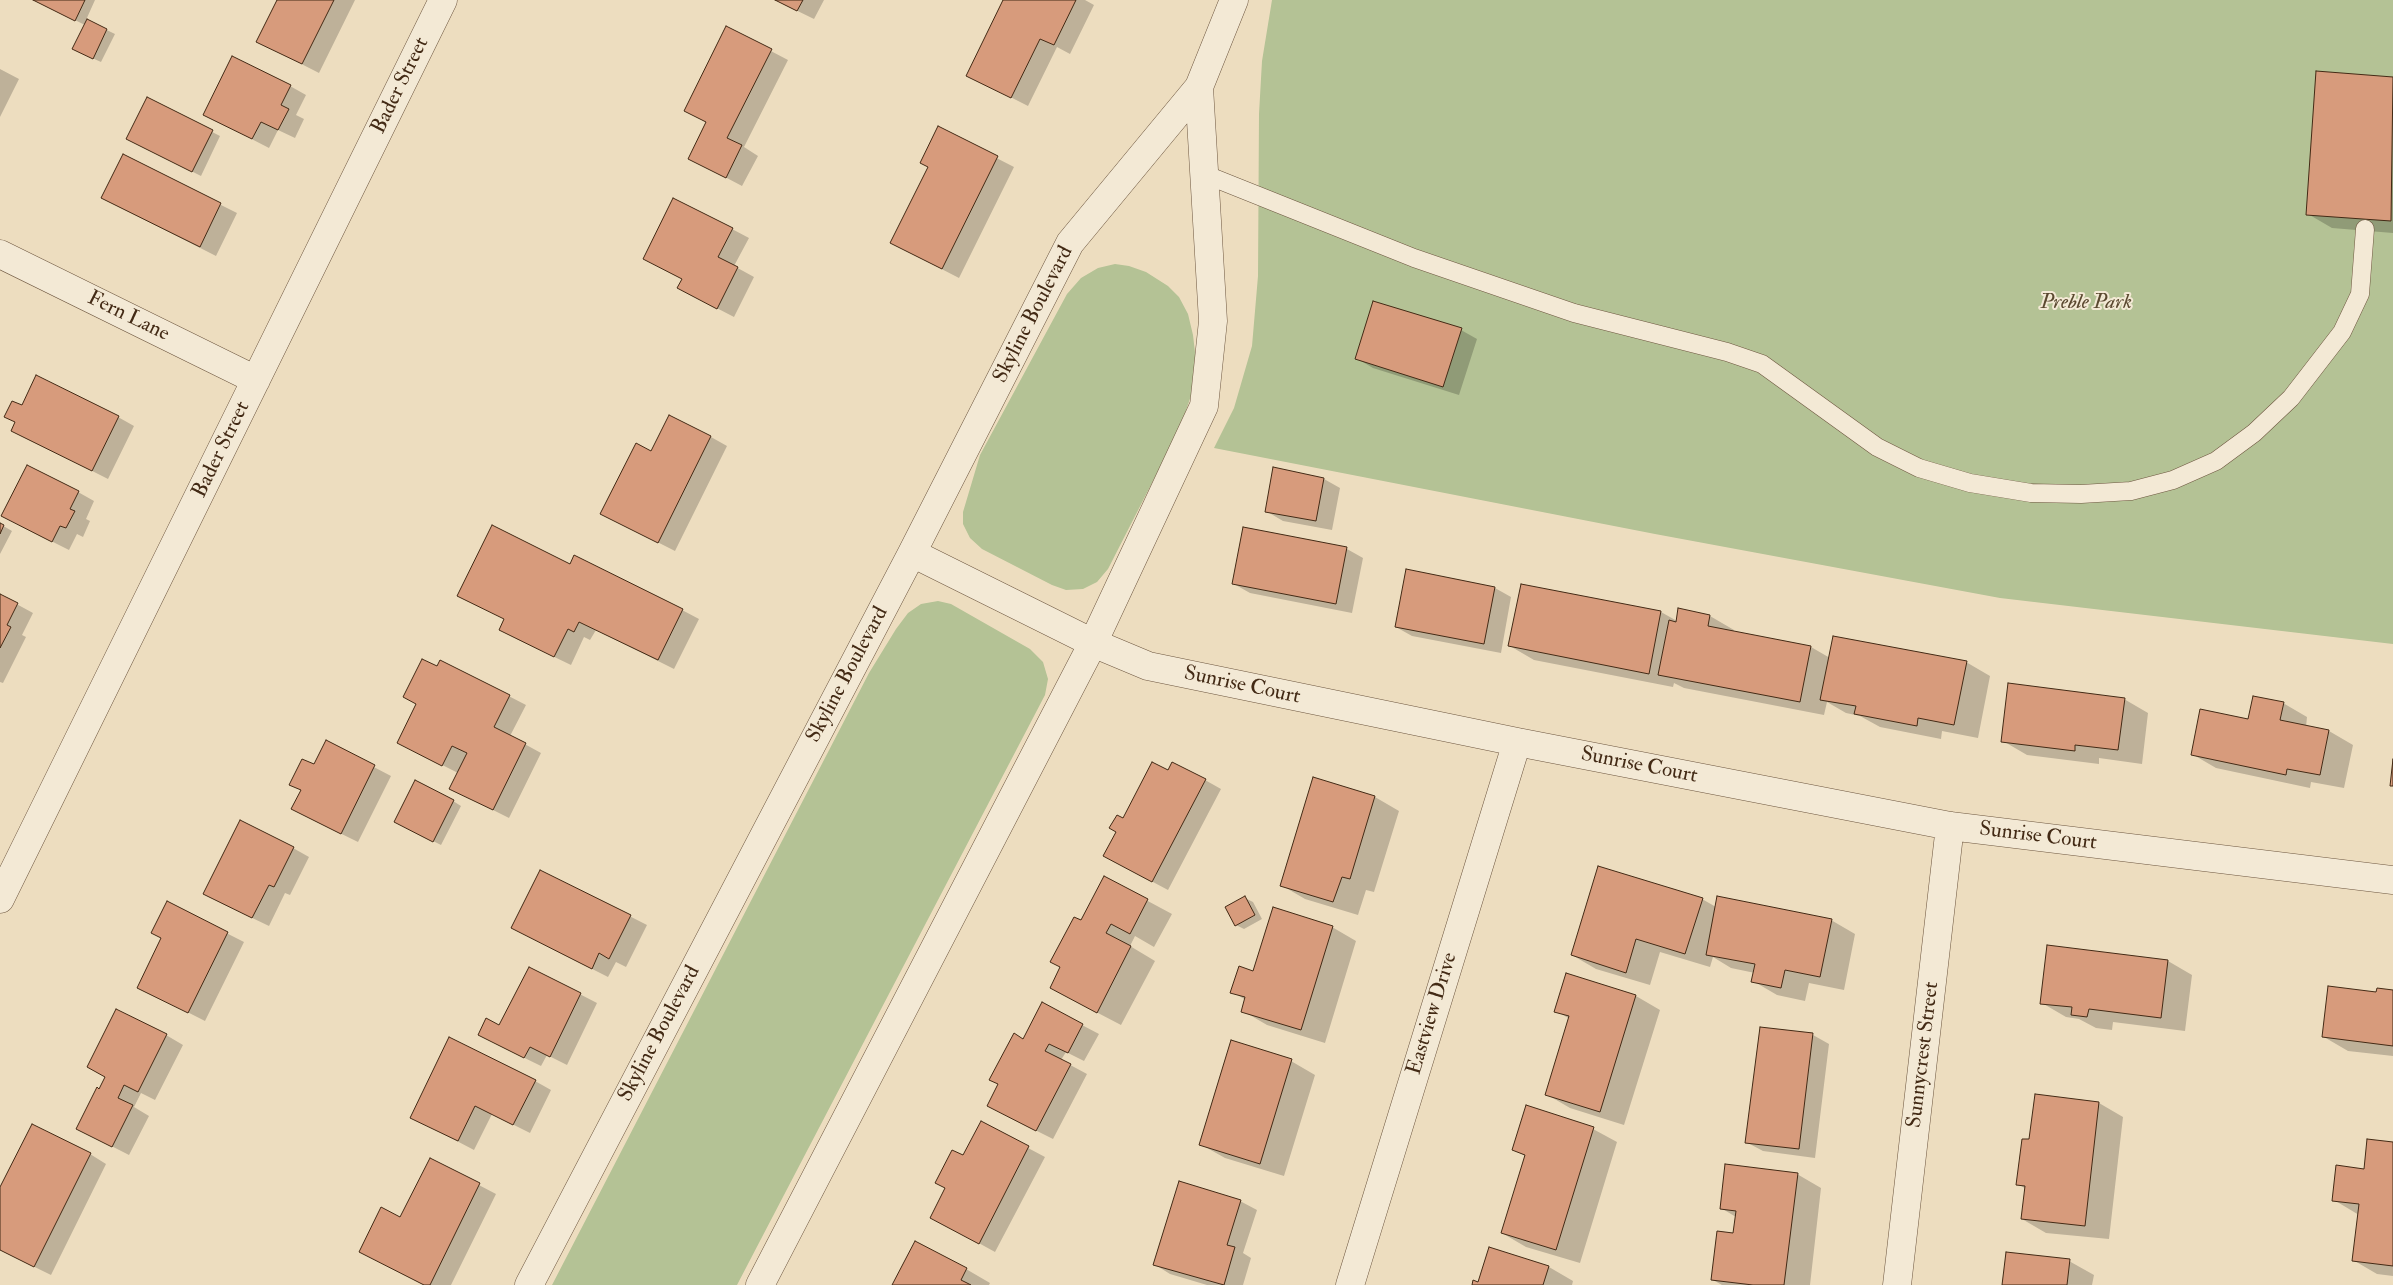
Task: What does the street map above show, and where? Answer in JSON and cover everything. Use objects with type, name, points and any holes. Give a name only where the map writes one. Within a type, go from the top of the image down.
[{"type":"street","name":"Bader Street","points":[[0,900],[443,0]]},
{"type":"street","name":"Skyline Boulevard","points":[[529,1285],[912,553],[1070,243],[1200,87],[1234,0]]},
{"type":"street","name":"Skyline Boulevard","points":[[760,1285],[1093,642],[1204,406],[1213,322],[1200,87]]},
{"type":"street","name":"Fern Lane","points":[[0,254],[256,380]]},
{"type":"street","name":"Sunrise Court","points":[[912,553],[1093,642],[1148,666],[1516,742],[1950,826],[2393,880]]},
{"type":"street","name":"Eastview Drive","points":[[1350,1285],[1516,742]]},
{"type":"street","name":"Sunnycrest Street","points":[[1897,1285],[1950,826]]},
{"type":"lane","points":[[1204,174],[1414,258],[1574,313],[1727,352],[1762,364],[1877,447],[1919,468],[1970,483],[2031,493],[2081,494],[2131,491],[2173,480],[2216,461],[2254,432],[2291,398],[2342,332],[2360,294],[2365,229]]},
{"type":"green space","name":"Preble Park","points":[[1272,0],[2393,0],[2393,644],[2000,598],[1655,534],[1214,448],[1234,408],[1252,346],[1258,276],[1259,114],[1262,61]]},
{"type":"green space","points":[[1115,264],[1129,266],[1146,272],[1168,286],[1179,297],[1188,314],[1193,335],[1196,361],[1194,387],[1180,428],[1108,569],[1097,582],[1083,589],[1066,590],[1052,585],[982,549],[970,538],[963,524],[963,512],[980,455],[1067,294],[1081,278],[1098,268]]},
{"type":"green space","points":[[938,601],[951,604],[1030,649],[1043,662],[1048,679],[1045,695],[737,1285],[552,1285],[869,673],[908,613],[921,604]]},
{"type":"building","points":[[33,0],[85,0],[75,21]]},
{"type":"building","points":[[277,0],[334,0],[302,64],[256,42]]},
{"type":"building","points":[[775,0],[803,0],[797,11]]},
{"type":"building","points":[[1003,0],[1076,0],[1054,45],[1040,39],[1011,98],[966,76]]},
{"type":"building","points":[[87,19],[107,29],[93,59],[72,49]]},
{"type":"building","points":[[726,26],[772,49],[727,138],[742,145],[726,178],[688,159],[706,122],[684,111]]},
{"type":"building","points":[[232,56],[291,85],[281,105],[289,109],[278,130],[261,122],[252,139],[203,115]]},
{"type":"building","points":[[2316,71],[2393,77],[2391,221],[2306,215]]},
{"type":"building","points":[[147,97],[213,130],[192,172],[126,139]]},
{"type":"building","points":[[938,126],[998,156],[942,269],[890,243],[928,167],[920,163]]},
{"type":"building","points":[[123,154],[221,203],[200,247],[101,198]]},
{"type":"building","points":[[673,198],[733,228],[718,257],[738,267],[717,309],[677,288],[682,279],[643,259]]},
{"type":"building","points":[[1373,301],[1462,328],[1443,387],[1355,359]]},
{"type":"building","points":[[36,375],[119,416],[92,471],[11,431],[15,422],[4,417],[12,401],[22,405]]},
{"type":"building","points":[[669,415],[711,436],[658,543],[600,514],[636,443],[651,451]]},
{"type":"building","points":[[27,465],[79,491],[70,509],[75,511],[66,528],[60,526],[52,542],[1,516]]},
{"type":"building","points":[[1273,467],[1324,478],[1316,521],[1265,512]]},
{"type":"building","points":[[0,523],[4,525],[0,534]]},
{"type":"building","points":[[492,525],[570,564],[574,555],[683,609],[658,660],[579,622],[574,632],[568,629],[554,657],[499,630],[504,619],[457,596]]},
{"type":"building","points":[[1243,527],[1347,547],[1336,604],[1232,584]]},
{"type":"building","points":[[1406,569],[1495,587],[1484,644],[1395,627]]},
{"type":"building","points":[[1521,584],[1661,611],[1649,674],[1508,646]]},
{"type":"building","points":[[0,594],[18,603],[7,625],[11,627],[0,648]]},
{"type":"building","points":[[1678,608],[1710,615],[1708,626],[1811,646],[1800,702],[1658,675],[1669,620],[1676,622]]},
{"type":"building","points":[[1833,636],[1967,661],[1954,725],[1918,718],[1917,726],[1854,714],[1856,706],[1820,700]]},
{"type":"building","points":[[422,659],[437,666],[440,660],[510,695],[494,727],[526,743],[493,810],[449,789],[467,753],[452,746],[442,766],[397,743],[416,704],[403,697]]},
{"type":"building","points":[[2008,683],[2125,698],[2118,750],[2075,745],[2075,751],[2001,742]]},
{"type":"building","points":[[2253,696],[2284,702],[2280,720],[2329,730],[2320,775],[2287,769],[2286,775],[2191,755],[2200,709],[2248,719]]},
{"type":"building","points":[[326,740],[375,765],[341,834],[291,809],[301,790],[289,785],[302,759],[314,764]]},
{"type":"building","points":[[2393,759],[2393,786],[2390,786]]},
{"type":"building","points":[[1152,762],[1168,770],[1172,762],[1206,779],[1152,882],[1103,856],[1116,832],[1109,828],[1117,815],[1123,818]]},
{"type":"building","points":[[1313,777],[1375,796],[1350,879],[1342,877],[1333,902],[1280,886]]},
{"type":"building","points":[[415,780],[454,800],[433,842],[394,822]]},
{"type":"building","points":[[240,820],[294,847],[274,887],[269,885],[252,918],[203,894]]},
{"type":"building","points":[[1598,866],[1703,898],[1685,954],[1636,939],[1626,973],[1571,955]]},
{"type":"building","points":[[540,870],[631,915],[609,959],[599,953],[592,969],[511,928]]},
{"type":"building","points":[[1104,876],[1148,899],[1130,934],[1111,924],[1106,933],[1131,946],[1097,1013],[1050,988],[1060,967],[1050,962],[1074,917],[1081,920]]},
{"type":"building","points":[[1245,896],[1255,915],[1235,926],[1225,907]]},
{"type":"building","points":[[1717,896],[1832,919],[1820,977],[1785,970],[1781,988],[1751,982],[1755,964],[1706,955]]},
{"type":"building","points":[[167,901],[228,932],[188,1013],[137,988],[161,938],[151,933]]},
{"type":"building","points":[[1273,907],[1333,926],[1301,1030],[1241,1012],[1245,997],[1230,993],[1239,966],[1253,971]]},
{"type":"building","points":[[2047,945],[2168,960],[2161,1018],[2089,1009],[2087,1017],[2071,1015],[2072,1007],[2040,1004]]},
{"type":"building","points":[[529,967],[581,993],[550,1057],[530,1047],[524,1058],[478,1035],[486,1018],[499,1025]]},
{"type":"building","points":[[1566,973],[1636,995],[1600,1112],[1545,1095],[1569,1016],[1554,1012]]},
{"type":"building","points":[[2328,986],[2376,992],[2377,988],[2393,990],[2393,1046],[2322,1037]]},
{"type":"building","points":[[1042,1002],[1083,1024],[1068,1053],[1049,1044],[1045,1051],[1071,1064],[1036,1131],[987,1106],[998,1084],[989,1080],[1014,1033],[1023,1039]]},
{"type":"building","points":[[116,1009],[167,1034],[138,1092],[124,1085],[118,1098],[133,1105],[112,1147],[76,1129],[97,1087],[99,1089],[105,1077],[87,1067]]},
{"type":"building","points":[[1760,1027],[1813,1033],[1799,1149],[1745,1143]]},
{"type":"building","points":[[449,1037],[536,1080],[513,1125],[475,1106],[458,1141],[410,1118]]},
{"type":"building","points":[[1231,1040],[1292,1059],[1260,1164],[1199,1145]]},
{"type":"building","points":[[2035,1094],[2099,1102],[2085,1226],[2021,1219],[2025,1186],[2016,1185],[2022,1139],[2029,1139]]},
{"type":"building","points":[[1526,1105],[1594,1127],[1556,1250],[1501,1233],[1525,1155],[1512,1150]]},
{"type":"building","points":[[981,1121],[1029,1146],[979,1244],[930,1218],[945,1188],[935,1183],[952,1150],[963,1155]]},
{"type":"building","points":[[32,1124],[91,1153],[34,1267],[0,1250],[0,1187]]},
{"type":"building","points":[[2367,1139],[2393,1142],[2393,1266],[2352,1261],[2359,1204],[2332,1201],[2336,1165],[2364,1169]]},
{"type":"building","points":[[430,1158],[480,1183],[430,1285],[424,1285],[359,1252],[381,1207],[400,1217]]},
{"type":"building","points":[[1725,1164],[1798,1173],[1784,1285],[1753,1285],[1711,1280],[1717,1231],[1733,1233],[1736,1211],[1720,1209]]},
{"type":"building","points":[[1179,1181],[1241,1200],[1227,1245],[1235,1247],[1224,1285],[1153,1265]]},
{"type":"building","points":[[915,1241],[967,1268],[961,1280],[971,1285],[892,1285]]},
{"type":"building","points":[[1489,1247],[1549,1266],[1543,1285],[1472,1285],[1473,1280],[1478,1282]]},
{"type":"building","points":[[2006,1252],[2070,1259],[2067,1285],[2002,1285]]}]
